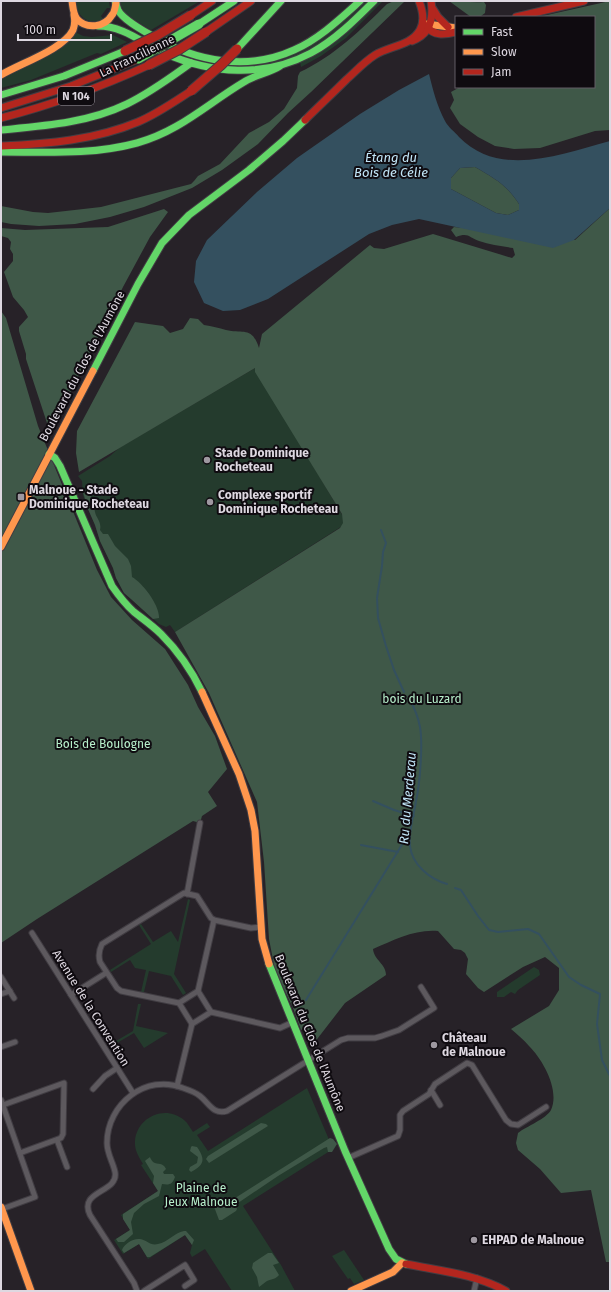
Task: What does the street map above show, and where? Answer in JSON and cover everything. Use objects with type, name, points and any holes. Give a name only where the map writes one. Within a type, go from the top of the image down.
[{"type":"main road","points":[[115,1],[118,10],[123,16],[170,46],[202,58],[236,63],[268,59],[295,50],[326,30],[360,1]]},
{"type":"main road","points":[[98,26],[106,22],[112,16],[115,9],[115,1]]},
{"type":"main road","points":[[1,95],[72,74],[125,51],[191,16],[212,1]]},
{"type":"main road","name":"La Francilienne","points":[[1,108],[77,85],[138,59],[200,24],[234,1]]},
{"type":"main road","name":"La Francilienne","points":[[1,118],[27,112],[79,95],[149,66],[180,49],[251,1]]},
{"type":"main road","points":[[1,146],[45,144],[93,137],[138,122],[162,110],[191,91],[220,65],[237,49],[281,1]]},
{"type":"main road","points":[[1,152],[87,152],[134,145],[155,137],[181,125],[248,80],[304,56],[326,43],[374,1]]},
{"type":"main road","points":[[419,1],[428,26],[439,34],[453,29]]},
{"type":"main road","points":[[520,16],[584,1]]},
{"type":"main road","points":[[428,26],[432,15],[431,4]]},
{"type":"main road","points":[[431,4],[438,17],[453,29]]},
{"type":"main road","points":[[72,6],[79,21],[86,25],[119,30],[162,52],[191,63],[209,68],[233,71],[247,71],[280,66]]},
{"type":"main road","points":[[1,75],[63,42],[70,35],[76,22],[72,6]]},
{"type":"main road","name":"Boulevard du Clos de l'Aumône","points":[[402,1263],[396,1259],[388,1249],[291,1023],[269,965],[264,949],[261,927],[257,846],[252,810],[239,774],[204,694],[195,678],[171,645],[160,633],[121,599],[112,586],[60,466],[55,458],[49,454],[138,284],[162,243],[188,215],[249,170],[282,141],[367,60],[383,50],[420,37],[428,26]]},
{"type":"main road","points":[[1,130],[74,121],[111,111],[144,96],[191,63]]},
{"type":"main road","points":[[1,546],[49,454]]},
{"type":"main road","points":[[1,1208],[31,1291]]},
{"type":"main road","points":[[352,1291],[393,1272],[402,1263],[477,1278],[506,1291]]},
{"type":"street","points":[[187,894],[200,823]]},
{"type":"street","points":[[192,1024],[179,1004],[120,991],[106,973],[98,957],[102,944],[184,893],[197,896],[211,918],[214,920],[251,928],[261,927]]},
{"type":"street","points":[[179,1004],[198,991],[214,920]]},
{"type":"street","name":"Avenue de la Convention","points":[[32,933],[133,1093]]},
{"type":"street","points":[[71,995],[106,973]]},
{"type":"street","points":[[1,977],[14,998]]},
{"type":"street","points":[[137,1291],[134,1283],[90,1215],[88,1206],[89,1201],[93,1196],[109,1186],[114,1179],[114,1170],[109,1158],[107,1147],[108,1132],[115,1112],[122,1102],[133,1093],[144,1088],[155,1085],[177,1086],[198,1095],[213,1110],[217,1112],[224,1112],[344,1038],[379,1038],[399,1030],[434,1008],[421,987]]},
{"type":"street","points":[[1,994],[10,991]]},
{"type":"street","points":[[198,991],[211,1012],[280,1028],[291,1023]]},
{"type":"street","points":[[177,1086],[192,1024],[211,1012]]},
{"type":"street","points":[[1,1047],[15,1042]]},
{"type":"street","points":[[348,1158],[398,1136],[400,1130],[401,1113],[429,1094],[435,1084],[467,1063],[472,1065],[506,1120],[511,1124],[518,1125],[546,1107]]},
{"type":"street","points":[[93,1089],[105,1076],[117,1068]]},
{"type":"street","points":[[1,1208],[35,1197],[2,1103],[64,1083],[63,1134],[61,1138],[20,1153]]},
{"type":"street","points":[[431,1090],[440,1105]]},
{"type":"street","points":[[58,1140],[67,1167]]},
{"type":"street","points":[[144,1291],[185,1265],[194,1280],[185,1286]]},
{"type":"street","points":[[474,1291],[477,1278]]},
{"type":"green space","points":[[77,1],[109,1],[110,8],[107,8],[101,16],[103,19],[98,21],[88,20],[78,11]]},
{"type":"green space","points":[[119,1],[200,1],[151,30],[125,14]]},
{"type":"green space","points":[[364,1],[370,1],[337,30],[314,47],[301,54],[274,65],[234,69],[234,66],[255,65],[273,61],[306,48],[335,27]]},
{"type":"green space","points":[[379,1],[383,1],[346,38],[321,56],[301,67],[300,62],[332,42]]},
{"type":"green space","points":[[394,1],[404,2],[288,113],[258,144],[222,170],[192,188],[144,207],[110,217],[75,224],[39,226],[1,222],[1,206],[33,212],[48,213],[101,207],[191,184],[198,176],[220,164],[249,133],[269,122],[284,109],[297,88],[298,76],[300,72],[336,50],[357,33],[387,4]]},
{"type":"green space","points":[[449,1],[484,2],[486,5],[485,13],[481,16],[470,16]]},
{"type":"green space","points":[[610,1],[610,130],[595,131],[540,148],[514,149],[495,146],[478,137],[460,124],[450,108],[454,100],[451,92],[458,88],[595,88],[595,16],[542,16]]},
{"type":"green space","points":[[75,32],[83,36],[92,37],[113,35],[127,42],[101,54],[97,53],[31,80],[1,88],[1,77]]},
{"type":"green space","points":[[475,167],[505,187],[519,204],[519,210],[508,215],[496,213],[451,189],[451,178],[460,168]]},
{"type":"green space","name":"bois du Luzard","points":[[610,208],[610,1262],[606,1262],[591,1190],[561,1193],[540,1169],[518,1150],[516,1143],[518,1133],[549,1113],[553,1102],[553,1094],[549,1076],[540,1059],[511,1029],[549,1006],[559,990],[559,968],[545,957],[523,967],[484,992],[478,988],[466,974],[468,959],[465,953],[461,950],[454,949],[438,931],[413,933],[373,949],[375,956],[384,968],[386,975],[345,1003],[311,1047],[303,1029],[301,1030],[293,1008],[275,970],[269,939],[264,862],[257,802],[209,693],[175,632],[340,528],[343,523],[342,514],[255,372],[255,368],[79,472],[76,453],[77,431],[135,322],[163,326],[170,333],[183,329],[190,318],[198,319],[204,325],[232,331],[246,332],[253,336],[259,348],[262,334],[370,245],[374,248],[384,249],[433,234],[512,258],[515,255],[513,248],[483,242],[466,235],[456,237],[451,230],[454,227],[575,240]]},
{"type":"green space","points":[[164,209],[168,212],[150,237],[123,287],[54,425],[47,423],[26,359],[26,354],[19,331],[19,327],[28,317],[13,297],[4,272],[13,261],[13,254],[10,249],[11,242],[8,238],[1,236],[1,228],[25,230],[108,227]]},
{"type":"green space","name":"Bois de Boulogne","points":[[1,311],[6,318],[38,426],[97,570],[111,597],[132,620],[165,649],[188,685],[198,707],[215,736],[227,769],[208,792],[217,806],[202,816],[200,823],[193,821],[1,943]]},
{"type":"green space","name":"Complexe sportif Dominique Rocheteau","points":[[255,368],[347,523],[175,632],[170,625],[166,627],[159,624],[124,593],[100,541],[83,495],[82,481],[78,476],[110,456],[119,448]]},
{"type":"green space","points":[[87,491],[92,498],[96,514],[100,522],[100,530],[103,534],[108,534],[115,546],[128,559],[131,566],[132,577],[146,589],[154,601],[159,613],[159,618],[153,619],[124,593],[100,541],[88,509],[83,492]]},
{"type":"green space","points":[[188,899],[190,900],[174,974],[186,993],[183,995],[171,976],[149,971],[144,992],[141,992],[146,970],[135,968],[130,960],[111,972],[110,970],[151,944],[139,925],[141,924],[153,942],[171,931],[178,942]]},
{"type":"green space","points":[[534,967],[539,970],[540,975],[518,990],[515,994],[511,992],[504,997],[497,997],[497,992]]},
{"type":"green space","points":[[138,1004],[141,1004],[136,1026],[168,1033],[144,1048],[134,1033],[117,1043],[116,1041],[133,1031]]},
{"type":"green space","name":"Plaine de Jeux Malnoue","points":[[307,1088],[333,1149],[243,1206],[281,1265],[295,1291],[232,1291],[205,1249],[192,1257],[190,1253],[192,1245],[185,1235],[148,1259],[139,1244],[123,1254],[114,1240],[130,1230],[121,1215],[158,1191],[141,1165],[143,1164],[135,1147],[136,1135],[139,1127],[145,1121],[152,1116],[168,1113],[176,1115],[184,1120],[193,1132],[207,1123],[210,1127],[197,1135],[208,1151]]},
{"type":"green space","points":[[261,1123],[268,1126],[209,1163],[206,1159],[208,1156]]},
{"type":"green space","points":[[330,1138],[337,1144],[332,1152],[328,1152],[327,1147],[324,1148],[238,1203],[236,1206],[236,1211],[222,1220],[219,1220],[213,1204],[215,1198],[222,1198],[224,1207],[227,1207],[232,1204],[232,1200]]},
{"type":"green space","points":[[192,1146],[197,1147],[202,1155],[202,1162],[199,1167],[191,1172],[189,1170],[190,1167],[197,1163],[198,1157],[190,1151]]},
{"type":"green space","points":[[150,1157],[153,1162],[162,1164],[165,1167],[166,1169],[163,1172],[164,1174],[173,1174],[175,1177],[173,1182],[170,1184],[162,1184],[159,1196],[144,1204],[134,1213],[131,1222],[133,1234],[124,1242],[118,1242],[116,1239],[130,1230],[123,1219],[123,1214],[158,1191],[153,1183],[154,1176],[145,1161]]},
{"type":"green space","points":[[186,1231],[194,1240],[192,1245],[185,1235],[150,1257],[147,1257],[139,1244],[124,1253],[122,1250],[127,1244],[135,1239],[158,1244]]},
{"type":"green space","points":[[344,1250],[364,1280],[354,1284],[350,1278],[348,1279],[332,1256]]},
{"type":"green space","points":[[268,1253],[272,1253],[279,1263],[273,1265],[279,1275],[259,1287],[257,1277],[252,1268],[253,1263]]},
{"type":"water","name":"Étang du Bois de Célie","points":[[429,74],[437,104],[448,125],[459,137],[475,150],[493,157],[512,160],[532,160],[552,157],[610,141],[610,208],[574,240],[553,248],[419,219],[392,225],[369,234],[268,299],[240,310],[223,311],[204,303],[194,282],[196,261],[207,240],[257,192],[297,158],[360,114],[399,90]],"holes":[[[475,167],[500,182],[519,204],[519,210],[508,215],[496,213],[451,189],[451,178],[460,168]]]},
{"type":"waterway","name":"Ru du Merderau","points":[[381,530],[386,543],[383,552],[377,598],[378,618],[394,670],[404,692]]},
{"type":"waterway","name":"Ru du Merderau","points":[[409,698],[418,719],[421,734],[419,784],[410,829],[411,853],[418,865],[428,875],[447,884]]},
{"type":"waterway","points":[[373,801],[394,810],[414,816]]},
{"type":"waterway","points":[[306,1000],[403,843],[410,843]]},
{"type":"waterway","points":[[361,845],[398,852]]},
{"type":"waterway","name":"Ru du Merderau","points":[[455,888],[461,890],[489,930],[498,932],[528,929],[539,934],[569,977],[581,985],[600,994],[597,1024],[602,1060],[610,1076]]},
{"type":"traffic: fast","points":[[115,1],[118,10],[124,18],[170,46],[205,58],[241,62],[277,56],[294,50],[329,28],[360,1]]},
{"type":"traffic: fast","points":[[199,24],[234,1]]},
{"type":"traffic: fast","points":[[237,49],[281,1]]},
{"type":"traffic: fast","points":[[98,26],[125,32],[164,53],[182,60],[219,69],[256,70],[293,61],[320,48],[336,36],[374,1]]},
{"type":"traffic: fast","points":[[138,59],[199,24]]},
{"type":"traffic: fast","points":[[1,95],[64,76],[125,51]]},
{"type":"traffic: fast","points":[[1,130],[65,123],[97,116],[127,104],[144,95],[191,63]]},
{"type":"traffic: fast","points":[[1,152],[86,151],[120,147],[137,143],[167,132],[244,82],[280,66]]},
{"type":"traffic: fast","points":[[93,371],[138,284],[162,243],[189,215],[249,170],[305,120]]},
{"type":"traffic: fast","points":[[49,454],[55,458],[60,466],[112,586],[122,600],[158,631],[173,647],[184,661],[202,692]]},
{"type":"traffic: fast","points":[[269,964],[345,1151],[389,1249],[396,1259],[406,1264]]},
{"type":"traffic: slow","points":[[72,1],[74,13],[77,19],[86,25],[91,26],[96,26],[109,19],[114,12],[116,3]]},
{"type":"traffic: slow","points":[[1,75],[40,56],[60,44],[73,30],[75,22],[74,15]]},
{"type":"traffic: slow","points":[[427,24],[455,28]]},
{"type":"traffic: slow","points":[[1,547],[93,371]]},
{"type":"traffic: slow","points":[[202,692],[239,774],[251,810],[255,831],[262,939],[269,964]]},
{"type":"traffic: slow","points":[[1,1207],[31,1291]]},
{"type":"traffic: slow","points":[[351,1291],[393,1272],[402,1263]]},
{"type":"traffic: jam","points":[[191,15],[212,1]]},
{"type":"traffic: jam","points":[[206,32],[251,1]]},
{"type":"traffic: jam","points":[[305,120],[367,61],[381,52],[405,43],[416,35],[422,27],[423,20],[419,1]]},
{"type":"traffic: jam","points":[[412,41],[427,30],[432,14],[431,1]]},
{"type":"traffic: jam","points":[[520,16],[584,1]]},
{"type":"traffic: jam","points":[[433,9],[438,17],[448,27]]},
{"type":"traffic: jam","points":[[125,51],[158,35],[191,15]]},
{"type":"traffic: jam","points":[[426,26],[432,32],[440,34],[455,32]]},
{"type":"traffic: jam","points":[[149,65],[180,49],[206,32]]},
{"type":"traffic: jam","points":[[191,91],[237,49]]},
{"type":"traffic: jam","points":[[1,108],[71,86],[138,59]]},
{"type":"traffic: jam","points":[[1,118],[76,95],[149,65]]},
{"type":"traffic: jam","points":[[1,146],[71,140],[105,133],[145,119],[191,91]]},
{"type":"traffic: jam","points":[[406,1264],[470,1277],[494,1285],[506,1291]]},
{"type":"place","name":"Stade Dominique Rocheteau","points":[[207,460]]},
{"type":"place","name":"Malnoue - Stade Dominique Rocheteau","points":[[21,497]]},
{"type":"place","name":"Complexe sportif Dominique Rocheteau","points":[[210,502]]},
{"type":"place","name":"Château de Malnoue","points":[[434,1045]]},
{"type":"place","name":"EHPAD de Malnoue","points":[[474,1240]]}]
